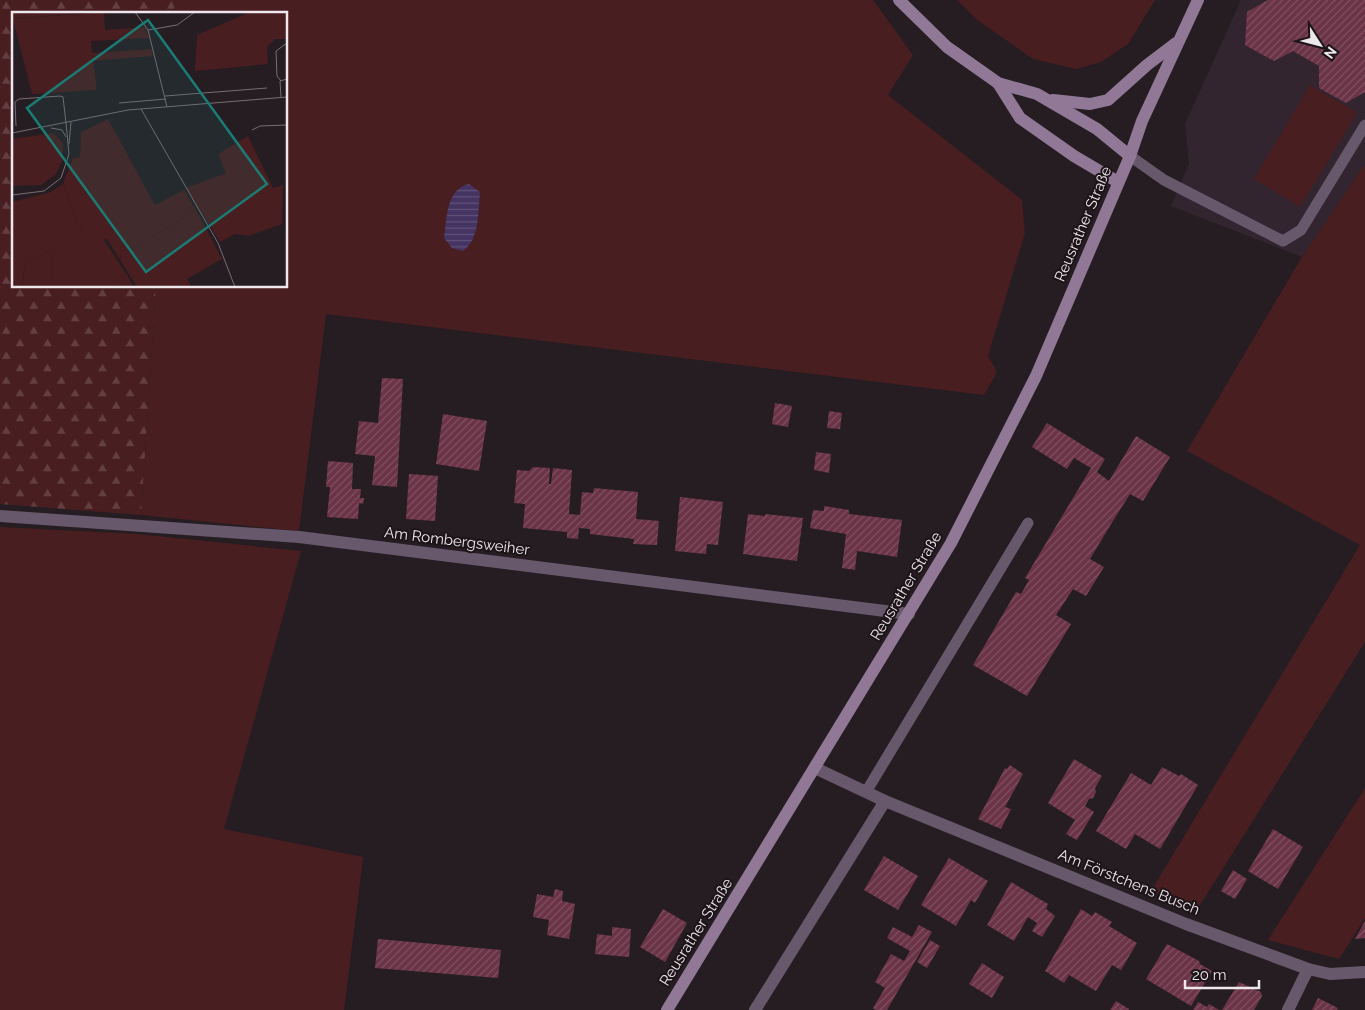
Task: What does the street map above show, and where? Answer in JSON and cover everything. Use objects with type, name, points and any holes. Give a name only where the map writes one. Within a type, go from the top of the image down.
[{"type":"main road","points":[[898,0],[947,47],[998,83],[1037,94],[1047,99],[1097,129],[1130,156]]},
{"type":"main road","name":"Reusrather Straße","points":[[667,1010],[951,543],[1024,400],[1130,156],[1142,121],[1198,0]]},
{"type":"main road","points":[[1047,99],[1090,104],[1108,100],[1147,65],[1178,41]]},
{"type":"main road","points":[[998,83],[1020,118],[1074,156],[1118,182]]},
{"type":"street","name":"Am Rombergsweiher","points":[[0,516],[299,537],[909,614]]},
{"type":"street","name":"Am Förstchens Busch","points":[[815,768],[885,801],[1186,924],[1308,969],[1330,974],[1365,972]]},
{"type":"street","points":[[755,1010],[885,801]]},
{"type":"street","points":[[1288,1010],[1308,969]]},
{"type":"lane","points":[[1130,156],[1164,180],[1283,241],[1301,230],[1365,125]]},
{"type":"lane","points":[[866,792],[1028,523]]},
{"type":"shaded area","points":[[1241,0],[1365,0],[1365,164],[1302,257],[1171,206],[1189,164],[1185,124]]},
{"type":"shaded area","points":[[469,184],[480,192],[478,216],[473,239],[463,251],[452,248],[444,238],[447,213],[452,198],[461,187]]},
{"type":"green space","points":[[0,0],[175,0],[174,12],[12,12],[12,288],[156,288],[141,515],[0,504]]},
{"type":"green space","points":[[175,0],[873,0],[913,55],[888,95],[1022,200],[1025,233],[988,356],[997,372],[984,395],[326,314],[299,531],[141,515],[156,288],[288,288],[288,12],[174,12]]},
{"type":"green space","points":[[957,0],[1155,0],[1128,44],[1101,62],[1076,69],[1033,59],[976,19]]},
{"type":"green space","points":[[1310,85],[1357,113],[1300,207],[1254,179]]},
{"type":"green space","points":[[1365,164],[1365,642],[1197,910],[1151,891],[1360,545],[1187,451],[1302,257]]},
{"type":"green space","points":[[0,527],[137,534],[301,551],[224,829],[363,857],[344,1010],[0,1010]]},
{"type":"green space","points":[[1365,788],[1365,918],[1339,959],[1268,940]]},
{"type":"building","points":[[1268,0],[1365,0],[1365,92],[1346,103],[1319,88],[1319,66],[1293,51],[1274,61],[1245,45],[1247,12]]},
{"type":"building","points":[[382,378],[403,379],[397,487],[372,485],[375,456],[355,454],[359,421],[378,423]]},
{"type":"building","points":[[775,403],[792,406],[788,427],[772,424]]},
{"type":"building","points":[[829,411],[842,413],[840,429],[827,428]]},
{"type":"building","points":[[443,414],[487,421],[479,471],[436,464]]},
{"type":"building","points":[[1047,423],[1105,459],[1097,472],[1109,481],[1136,436],[1170,457],[1143,501],[1130,494],[1111,524],[1090,559],[1104,567],[1086,596],[1073,589],[1056,615],[1071,624],[1027,696],[973,665],[1016,592],[1021,594],[1029,580],[1025,578],[1091,468],[1074,458],[1067,469],[1032,447]]},
{"type":"building","points":[[816,452],[831,454],[829,473],[814,470]]},
{"type":"building","points":[[328,461],[353,463],[352,489],[361,489],[360,498],[364,498],[363,504],[359,503],[358,519],[327,517],[330,487],[326,487]]},
{"type":"building","points":[[533,467],[550,468],[549,484],[551,484],[553,468],[572,470],[569,514],[580,515],[582,492],[593,493],[594,488],[638,492],[636,519],[659,521],[657,545],[633,544],[634,539],[590,534],[590,529],[579,528],[578,539],[567,538],[567,532],[523,528],[525,504],[514,503],[517,470],[529,471]]},
{"type":"building","points":[[409,474],[438,476],[435,521],[406,519]]},
{"type":"building","points":[[680,497],[723,502],[718,545],[707,544],[706,554],[675,551]]},
{"type":"building","points":[[824,506],[849,510],[849,514],[902,520],[897,557],[857,551],[855,570],[842,568],[846,534],[810,528],[813,510],[824,511]]},
{"type":"building","points":[[748,514],[803,518],[797,561],[743,554]]},
{"type":"building","points":[[1074,759],[1102,776],[1095,788],[1096,792],[1093,798],[1089,799],[1085,806],[1094,812],[1077,840],[1066,834],[1075,820],[1048,803]]},
{"type":"building","points":[[1010,765],[1023,774],[1005,807],[1011,809],[1001,829],[978,819],[1005,768],[1007,769]]},
{"type":"building","points":[[1162,767],[1179,776],[1181,774],[1198,785],[1160,849],[1135,834],[1126,849],[1096,831],[1131,773],[1151,785]]},
{"type":"building","points":[[1273,829],[1303,847],[1278,889],[1248,871]]},
{"type":"building","points":[[884,856],[918,876],[898,910],[864,890]]},
{"type":"building","points":[[949,858],[988,881],[975,903],[971,900],[956,926],[921,905]]},
{"type":"building","points":[[1233,870],[1247,879],[1235,899],[1221,891]]},
{"type":"building","points":[[1011,882],[1048,904],[1046,909],[1055,916],[1042,937],[1032,931],[1037,923],[1028,917],[1014,941],[987,925]]},
{"type":"building","points":[[555,889],[563,891],[562,901],[575,904],[569,939],[547,935],[549,920],[533,917],[537,894],[553,897]]},
{"type":"building","points":[[663,909],[687,923],[665,962],[640,947]]},
{"type":"building","points":[[1081,909],[1092,916],[1095,912],[1112,922],[1109,926],[1137,943],[1121,970],[1112,965],[1096,991],[1069,975],[1064,983],[1045,971]]},
{"type":"building","points":[[1365,921],[1365,938],[1355,939]]},
{"type":"building","points":[[919,925],[932,932],[887,1010],[876,1010],[873,1008],[885,988],[875,982],[891,954],[904,961],[910,951],[887,938],[893,927],[912,937]]},
{"type":"building","points":[[612,927],[631,929],[629,957],[595,954],[597,934],[612,936]]},
{"type":"building","points":[[378,939],[501,950],[498,978],[375,968]]},
{"type":"building","points":[[930,940],[940,946],[927,968],[917,962]]},
{"type":"building","points":[[1167,944],[1199,961],[1200,964],[1212,971],[1191,1006],[1146,979]]},
{"type":"building","points":[[982,963],[1004,977],[992,998],[969,984]]},
{"type":"building","points":[[1239,982],[1261,992],[1262,996],[1254,1010],[1222,1010]]},
{"type":"building","points":[[1318,998],[1338,1008],[1337,1010],[1312,1010]]},
{"type":"building","points":[[1116,1001],[1129,1009],[1110,1010]]},
{"type":"building","points":[[1198,1002],[1207,1007],[1209,1004],[1219,1010],[1193,1010]]}]
